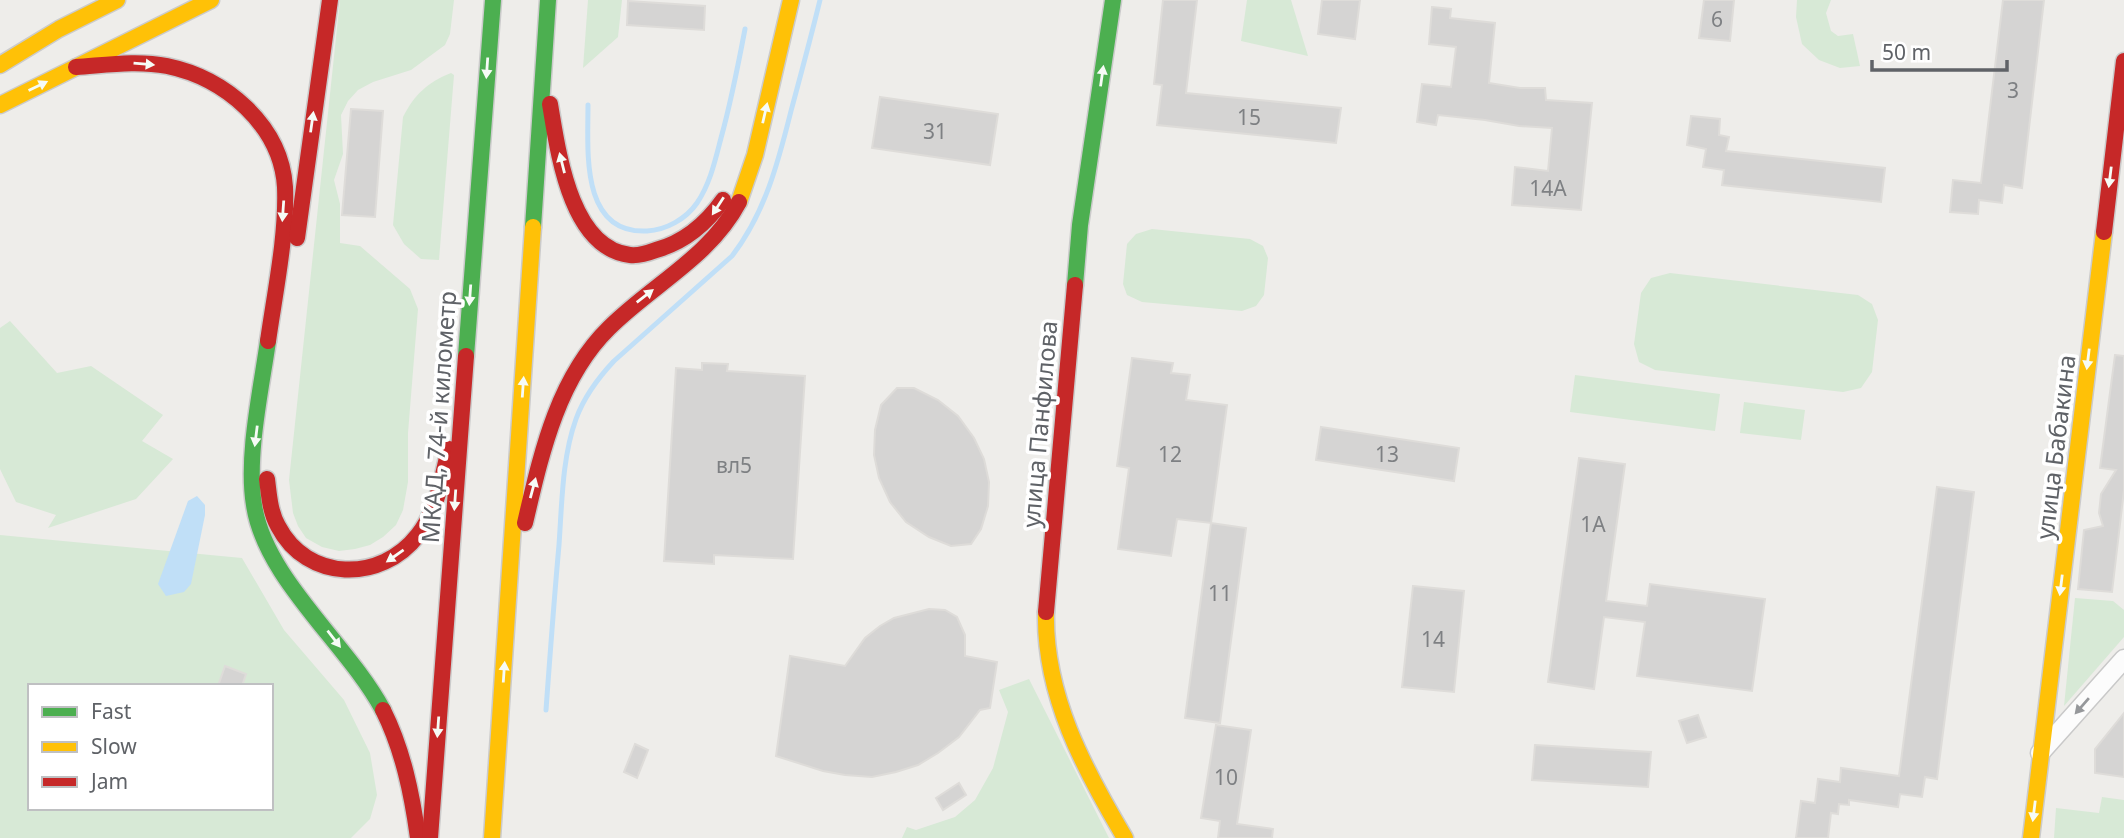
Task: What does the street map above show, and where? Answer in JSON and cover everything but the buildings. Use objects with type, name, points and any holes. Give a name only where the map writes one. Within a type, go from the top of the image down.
[{"type":"main road","points":[[59,29],[89,0]]},
{"type":"main road","points":[[0,65],[59,29],[117,0]]},
{"type":"main road","points":[[0,105],[211,0]]},
{"type":"main road","points":[[278,376],[330,0]]},
{"type":"main road","name":"МКАД, 74-й километр","points":[[430,838],[493,0]]},
{"type":"main road","points":[[492,838],[548,0]]},
{"type":"main road","points":[[745,128],[777,0]]},
{"type":"main road","points":[[511,578],[548,432],[568,384],[587,353],[609,328],[637,302],[702,252],[723,229],[738,204],[751,172],[791,0]]},
{"type":"main road","name":"улица Панфилова","points":[[1113,0],[1080,225],[1047,592],[1046,634],[1049,662],[1060,705],[1098,792],[1125,838]]},
{"type":"main road","name":"улица Бабакина","points":[[2031,838],[2124,61]]},
{"type":"main road","points":[[76,67],[131,63],[167,66],[198,75],[229,93],[253,113],[271,138],[281,161],[285,195],[281,246],[254,443],[252,481],[256,516],[265,543],[281,570],[362,675],[380,703],[409,778],[418,838]]},
{"type":"main road","points":[[544,65],[555,134],[566,178],[587,228],[597,241],[614,250],[630,255],[648,253],[691,235],[710,219],[725,198],[738,153]]},
{"type":"main road","points":[[268,468],[267,480],[279,530],[293,546],[310,561],[332,569],[354,571],[374,568],[394,559],[413,542],[429,518],[444,473],[463,383]]},
{"type":"street","points":[[2040,753],[2124,659]]},
{"type":"green space","points":[[340,0],[454,0],[450,34],[445,45],[411,70],[373,82],[358,90],[341,115],[343,154],[334,180],[340,204],[340,243],[360,246],[410,289],[418,309],[408,433],[408,482],[403,510],[396,525],[383,537],[370,545],[339,551],[322,547],[306,538],[293,513],[289,480]]},
{"type":"green space","points":[[588,0],[622,0],[618,37],[583,68]]},
{"type":"green space","points":[[1247,0],[1291,0],[1308,56],[1241,41]]},
{"type":"green space","points":[[1797,0],[1831,0],[1826,13],[1831,31],[1838,36],[1853,34],[1860,66],[1840,68],[1819,60],[1802,44],[1796,17]]},
{"type":"green space","points":[[451,73],[454,75],[439,260],[421,259],[404,244],[393,225],[403,117],[422,90]]},
{"type":"green space","points":[[1152,229],[1250,239],[1263,246],[1268,258],[1264,295],[1256,306],[1242,311],[1142,302],[1127,295],[1123,284],[1127,244],[1136,234]]},
{"type":"green space","points":[[1670,273],[1858,295],[1872,304],[1878,320],[1872,372],[1861,388],[1843,392],[1655,370],[1639,362],[1634,344],[1641,293],[1651,278]]},
{"type":"green space","points":[[10,321],[57,373],[91,366],[163,415],[142,441],[173,459],[136,499],[48,528],[56,515],[16,502],[0,469],[0,328]]},
{"type":"green space","points":[[1575,375],[1720,394],[1715,431],[1570,412]]},
{"type":"green space","points":[[1744,402],[1805,410],[1801,440],[1740,433]]},
{"type":"green space","points":[[0,535],[242,558],[284,630],[344,700],[370,753],[377,795],[370,819],[351,838],[0,838]]},
{"type":"green space","points":[[2075,598],[2113,601],[2124,610],[2124,637],[2064,706]]},
{"type":"green space","points":[[1029,679],[1109,838],[902,838],[907,827],[916,830],[955,817],[975,800],[993,768],[1008,712],[999,690]]},
{"type":"green space","points":[[2102,797],[2124,800],[2124,838],[2054,838],[2056,808],[2099,813]]},
{"type":"water","points":[[197,496],[205,505],[205,515],[191,584],[184,592],[166,596],[158,584],[188,501]]},
{"type":"waterway","points":[[546,710],[563,481],[576,419],[602,374],[732,256],[753,223],[775,168],[820,0]]},
{"type":"waterway","points":[[588,105],[589,166],[599,205],[610,219],[625,228],[647,231],[668,226],[692,209],[709,180],[728,111],[745,29]]},
{"type":"traffic: fast","points":[[466,356],[493,0]]},
{"type":"traffic: fast","points":[[533,227],[548,0]]},
{"type":"traffic: fast","points":[[1075,285],[1080,225],[1113,0]]},
{"type":"traffic: fast","points":[[268,341],[255,423],[252,466],[254,505],[261,532],[290,585],[368,685],[383,710]]},
{"type":"traffic: slow","points":[[0,65],[59,29],[117,0]]},
{"type":"traffic: slow","points":[[0,105],[211,0]]},
{"type":"traffic: slow","points":[[739,202],[755,155],[791,0]]},
{"type":"traffic: slow","points":[[492,838],[533,227]]},
{"type":"traffic: slow","points":[[2031,838],[2104,232]]},
{"type":"traffic: slow","points":[[1046,612],[1047,643],[1059,702],[1081,758],[1125,838]]},
{"type":"traffic: jam","points":[[297,238],[330,0]]},
{"type":"traffic: jam","points":[[2104,232],[2124,61]]},
{"type":"traffic: jam","points":[[76,67],[144,63],[189,72],[229,93],[261,125],[281,164],[285,187],[282,244],[268,341]]},
{"type":"traffic: jam","points":[[550,104],[557,146],[570,195],[580,217],[593,235],[610,248],[633,255],[667,247],[694,231],[723,200]]},
{"type":"traffic: jam","points":[[525,523],[545,445],[576,370],[609,328],[712,239],[739,202]]},
{"type":"traffic: jam","points":[[1046,612],[1075,285]]},
{"type":"traffic: jam","points":[[430,838],[466,356]]},
{"type":"traffic: jam","points":[[267,479],[273,515],[291,544],[307,558],[325,566],[345,570],[365,568],[385,562],[403,551],[418,535],[434,505],[449,449]]},
{"type":"traffic: jam","points":[[383,710],[406,772],[418,838]]}]
